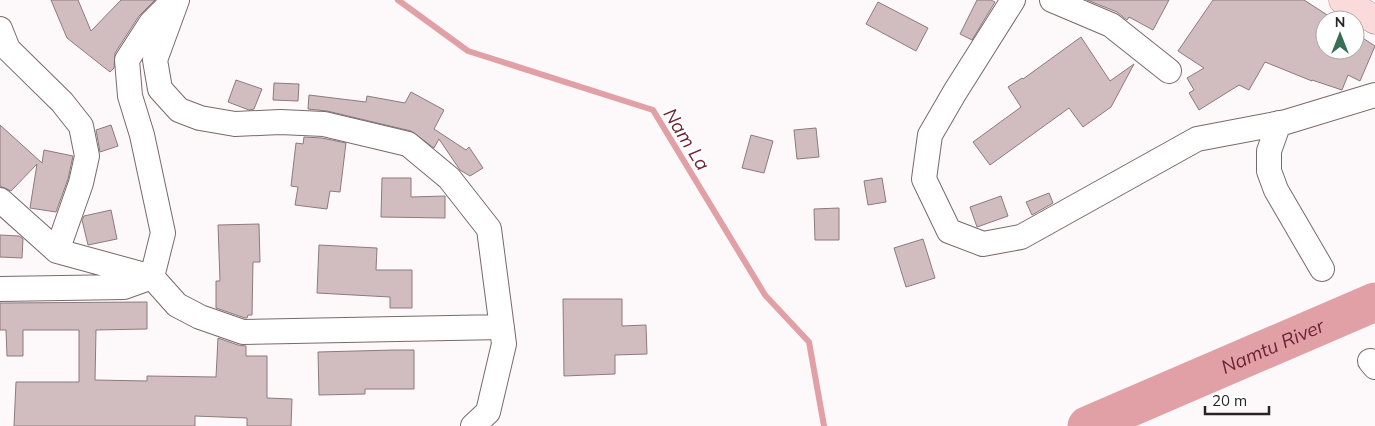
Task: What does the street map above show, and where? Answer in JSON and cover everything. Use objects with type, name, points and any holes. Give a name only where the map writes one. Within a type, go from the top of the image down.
[{"type":"main road","points":[[1343,0],[1375,20]]},
{"type":"street","points":[[152,277],[163,233],[142,136],[130,96],[127,60],[152,23],[176,0]]},
{"type":"street","points":[[176,0],[155,60],[160,89],[179,110],[200,118],[235,124],[280,122],[324,124],[408,144],[449,178],[488,229],[504,344],[488,412],[473,426]]},
{"type":"street","points":[[1013,0],[954,92],[930,135],[924,179],[949,232],[983,244],[1020,238],[1197,139],[1279,123],[1375,96]]},
{"type":"street","points":[[1052,0],[1111,25],[1170,71]]},
{"type":"street","points":[[0,29],[8,49],[62,102],[81,126],[87,156],[81,183],[58,251]]},
{"type":"street","points":[[1279,123],[1269,151],[1269,172],[1276,190],[1322,269]]},
{"type":"street","points":[[0,200],[58,251],[152,277],[177,304],[200,317],[243,332],[502,328]]},
{"type":"street","points":[[0,289],[124,287],[152,277]]},
{"type":"building","points":[[51,0],[78,0],[91,31],[121,0],[155,0],[139,16],[115,53],[114,68],[110,72],[67,38]]},
{"type":"building","points":[[977,0],[991,0],[995,2],[972,40],[960,34]]},
{"type":"building","points":[[1087,0],[1169,0],[1153,30],[1129,17],[1127,20],[1117,12]]},
{"type":"building","points":[[1213,0],[1304,0],[1320,10],[1315,10],[1315,60],[1365,60],[1365,40],[1375,46],[1360,81],[1348,75],[1342,90],[1312,81],[1265,62],[1249,90],[1239,85],[1199,110],[1189,93],[1194,90],[1187,78],[1204,68],[1178,51]]},
{"type":"building","points":[[878,2],[928,28],[916,51],[866,24]]},
{"type":"building","points":[[1081,37],[1110,81],[1134,64],[1111,107],[1083,127],[1069,108],[990,165],[973,142],[1021,107],[1008,87],[1023,79]]},
{"type":"building","points":[[236,80],[262,89],[254,109],[249,110],[228,102]]},
{"type":"building","points":[[274,83],[299,84],[298,101],[273,100]]},
{"type":"building","points":[[411,92],[444,110],[434,129],[466,150],[469,147],[483,168],[470,176],[460,170],[439,139],[434,148],[411,131],[327,111],[308,109],[309,95],[366,102],[367,96],[405,103]]},
{"type":"building","points":[[0,125],[42,163],[44,150],[73,156],[68,179],[56,212],[30,208],[37,164],[11,191],[0,186]]},
{"type":"building","points":[[111,125],[118,146],[100,152],[96,130]]},
{"type":"building","points":[[816,128],[819,157],[797,159],[794,130]]},
{"type":"building","points":[[751,135],[773,141],[764,173],[742,168]]},
{"type":"building","points":[[304,137],[322,138],[346,143],[340,192],[330,191],[327,209],[295,205],[298,187],[291,186],[296,143],[303,144]]},
{"type":"building","points":[[382,178],[411,178],[411,197],[445,196],[445,218],[381,217]]},
{"type":"building","points":[[882,178],[886,202],[868,205],[864,181]]},
{"type":"building","points":[[1049,193],[1053,203],[1032,215],[1026,202]]},
{"type":"building","points":[[1001,196],[1008,216],[977,227],[970,207]]},
{"type":"building","points":[[839,208],[839,240],[815,240],[814,209]]},
{"type":"building","points":[[111,210],[117,239],[88,245],[82,220],[84,216]]},
{"type":"building","points":[[259,224],[260,262],[253,262],[252,315],[248,315],[245,318],[216,308],[216,281],[220,281],[218,225]]},
{"type":"building","points":[[0,235],[19,236],[23,239],[22,258],[0,257]]},
{"type":"building","points":[[923,239],[935,278],[906,287],[894,248]]},
{"type":"building","points":[[319,245],[377,248],[376,270],[412,270],[412,308],[390,308],[390,297],[317,293]]},
{"type":"building","points":[[563,299],[622,299],[622,326],[646,325],[647,354],[615,355],[615,374],[564,376]]},
{"type":"building","points":[[147,302],[147,329],[96,330],[95,380],[147,381],[147,376],[216,377],[218,338],[246,346],[246,356],[267,356],[267,398],[292,399],[291,426],[247,426],[247,418],[195,416],[195,426],[14,426],[16,382],[79,382],[79,330],[23,330],[23,356],[7,356],[6,330],[0,330],[0,303]]},
{"type":"building","points":[[414,350],[414,389],[365,389],[365,394],[319,395],[318,352]]},
{"type":"waterway","name":"Nam La","points":[[398,0],[468,51],[653,110],[765,295],[809,342],[824,426]]},
{"type":"waterway","name":"Namtu River","points":[[1087,426],[1375,302]]}]
